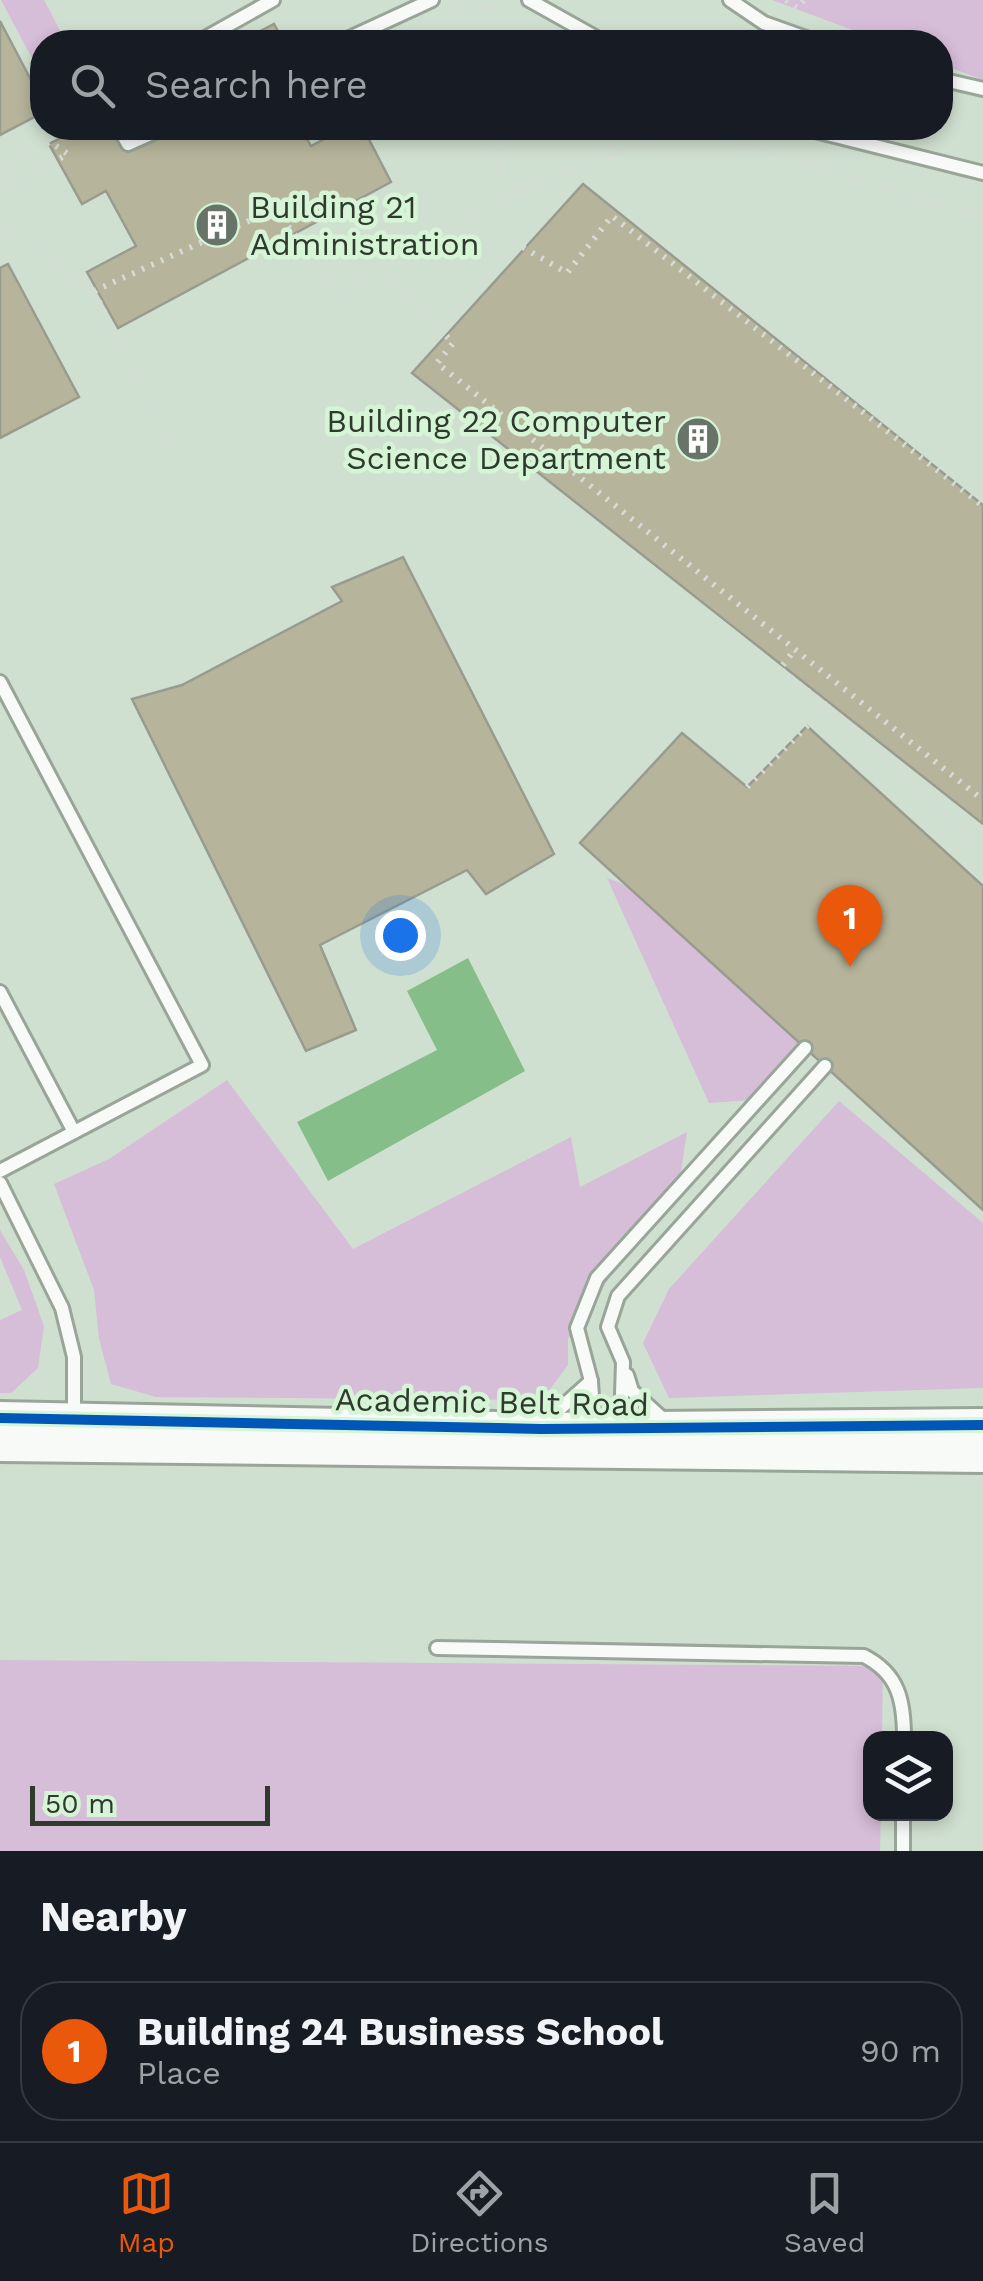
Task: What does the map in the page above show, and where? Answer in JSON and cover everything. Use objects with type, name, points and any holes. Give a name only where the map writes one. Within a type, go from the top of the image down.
[{"type":"street","name":"Academic Belt Road","points":[[0,1418],[74,1433],[607,1440],[983,1456]]},
{"type":"street","name":"Academic Belt Road","points":[[0,1444],[74,1433],[541,1429],[607,1440],[700,1429],[983,1424]]},
{"type":"lane","points":[[219,30],[272,0]]},
{"type":"lane","points":[[367,30],[432,0]]},
{"type":"lane","points":[[529,0],[583,30]]},
{"type":"lane","points":[[730,0],[764,23],[784,30]]},
{"type":"lane","points":[[953,82],[983,89]]},
{"type":"lane","points":[[852,140],[983,173]]},
{"type":"lane","points":[[0,682],[202,1065],[0,1171]]},
{"type":"lane","points":[[0,992],[74,1132]]},
{"type":"lane","points":[[607,1440],[577,1328],[597,1278],[805,1048]]},
{"type":"lane","points":[[700,1429],[666,1422],[632,1391],[608,1327],[618,1296],[825,1066]]},
{"type":"lane","points":[[0,1183],[48,1272],[62,1308],[74,1357],[74,1433]]},
{"type":"lane","points":[[607,1440],[623,1362]]},
{"type":"lane","points":[[541,1429],[547,1418],[591,1381]]},
{"type":"lane","points":[[437,1648],[864,1656],[883,1666],[897,1685],[904,1705],[904,1731]]},
{"type":"lane","points":[[903,1851],[904,1821]]},
{"type":"path","points":[[786,0],[797,8],[804,0]]},
{"type":"path","points":[[423,30],[418,22],[453,7],[506,9],[533,27]]},
{"type":"path","points":[[517,30],[520,18]]},
{"type":"path","points":[[485,140],[516,193]]},
{"type":"path","points":[[502,170],[506,140]]},
{"type":"path","points":[[608,159],[609,140]]},
{"type":"path","points":[[94,291],[275,208],[339,293],[516,193],[653,140]]},
{"type":"path","points":[[729,140],[922,200],[983,212]]},
{"type":"path","points":[[0,167],[50,142],[68,154],[0,191]]},
{"type":"path","points":[[439,330],[514,242],[567,273],[612,216],[983,506]]},
{"type":"path","points":[[0,225],[94,291],[174,455]]},
{"type":"path","points":[[381,268],[453,342],[437,363],[983,800]]},
{"type":"path","points":[[983,471],[979,477],[983,482]]},
{"type":"path","points":[[795,649],[780,669],[827,706],[983,848]]},
{"type":"path","points":[[747,786],[827,706]]},
{"type":"shaded area","points":[[1,0],[44,0],[60,30],[30,30],[30,54]]},
{"type":"shaded area","points":[[772,0],[983,0],[983,80],[953,69],[953,30],[853,30]]},
{"type":"shaded area","points":[[607,878],[628,886],[805,1048],[751,1100],[709,1103]]},
{"type":"shaded area","points":[[468,958],[525,1071],[328,1181],[297,1122],[437,1050],[407,991]]},
{"type":"shaded area","points":[[227,1080],[353,1249],[571,1137],[580,1187],[687,1132],[681,1172],[568,1339],[568,1365],[542,1400],[156,1397],[111,1384],[99,1339],[94,1290],[54,1184],[109,1159]]},
{"type":"shaded area","points":[[839,1101],[983,1223],[983,1388],[669,1398],[643,1343],[669,1289]]},
{"type":"shaded area","points":[[0,1230],[24,1270],[44,1326],[38,1368],[11,1393],[0,1393],[0,1320],[22,1310],[0,1257]]},
{"type":"shaded area","points":[[0,1660],[883,1666],[882,1731],[863,1731],[863,1821],[881,1821],[880,1851],[0,1851]]},
{"type":"building","points":[[0,21],[30,78],[30,119],[0,135]]},
{"type":"building","name":"Building 21 Administration","points":[[57,140],[308,140],[311,146],[322,140],[369,140],[391,182],[118,328],[87,272],[136,246],[106,191],[82,204],[49,144]]},
{"type":"building","name":"Building 22 Computer Science Department","points":[[583,184],[983,505],[983,824],[412,373]]},
{"type":"building","points":[[8,264],[79,397],[0,438],[0,268]]},
{"type":"building","points":[[403,557],[554,854],[486,894],[467,870],[320,945],[356,1030],[306,1051],[132,699],[182,685],[342,601],[332,587]]},
{"type":"building","points":[[807,726],[983,886],[983,1210],[580,843],[682,733],[747,787]]},
{"type":"cycle path","points":[[0,1418],[541,1429],[983,1425]]},
{"type":"place","name":"Building 21 Administration","points":[[217,225]]},
{"type":"place","name":"Building 22 Computer Science Department","points":[[698,439]]},
{"type":"place","name":"Building 24 Business School","points":[[850,967]]}]
